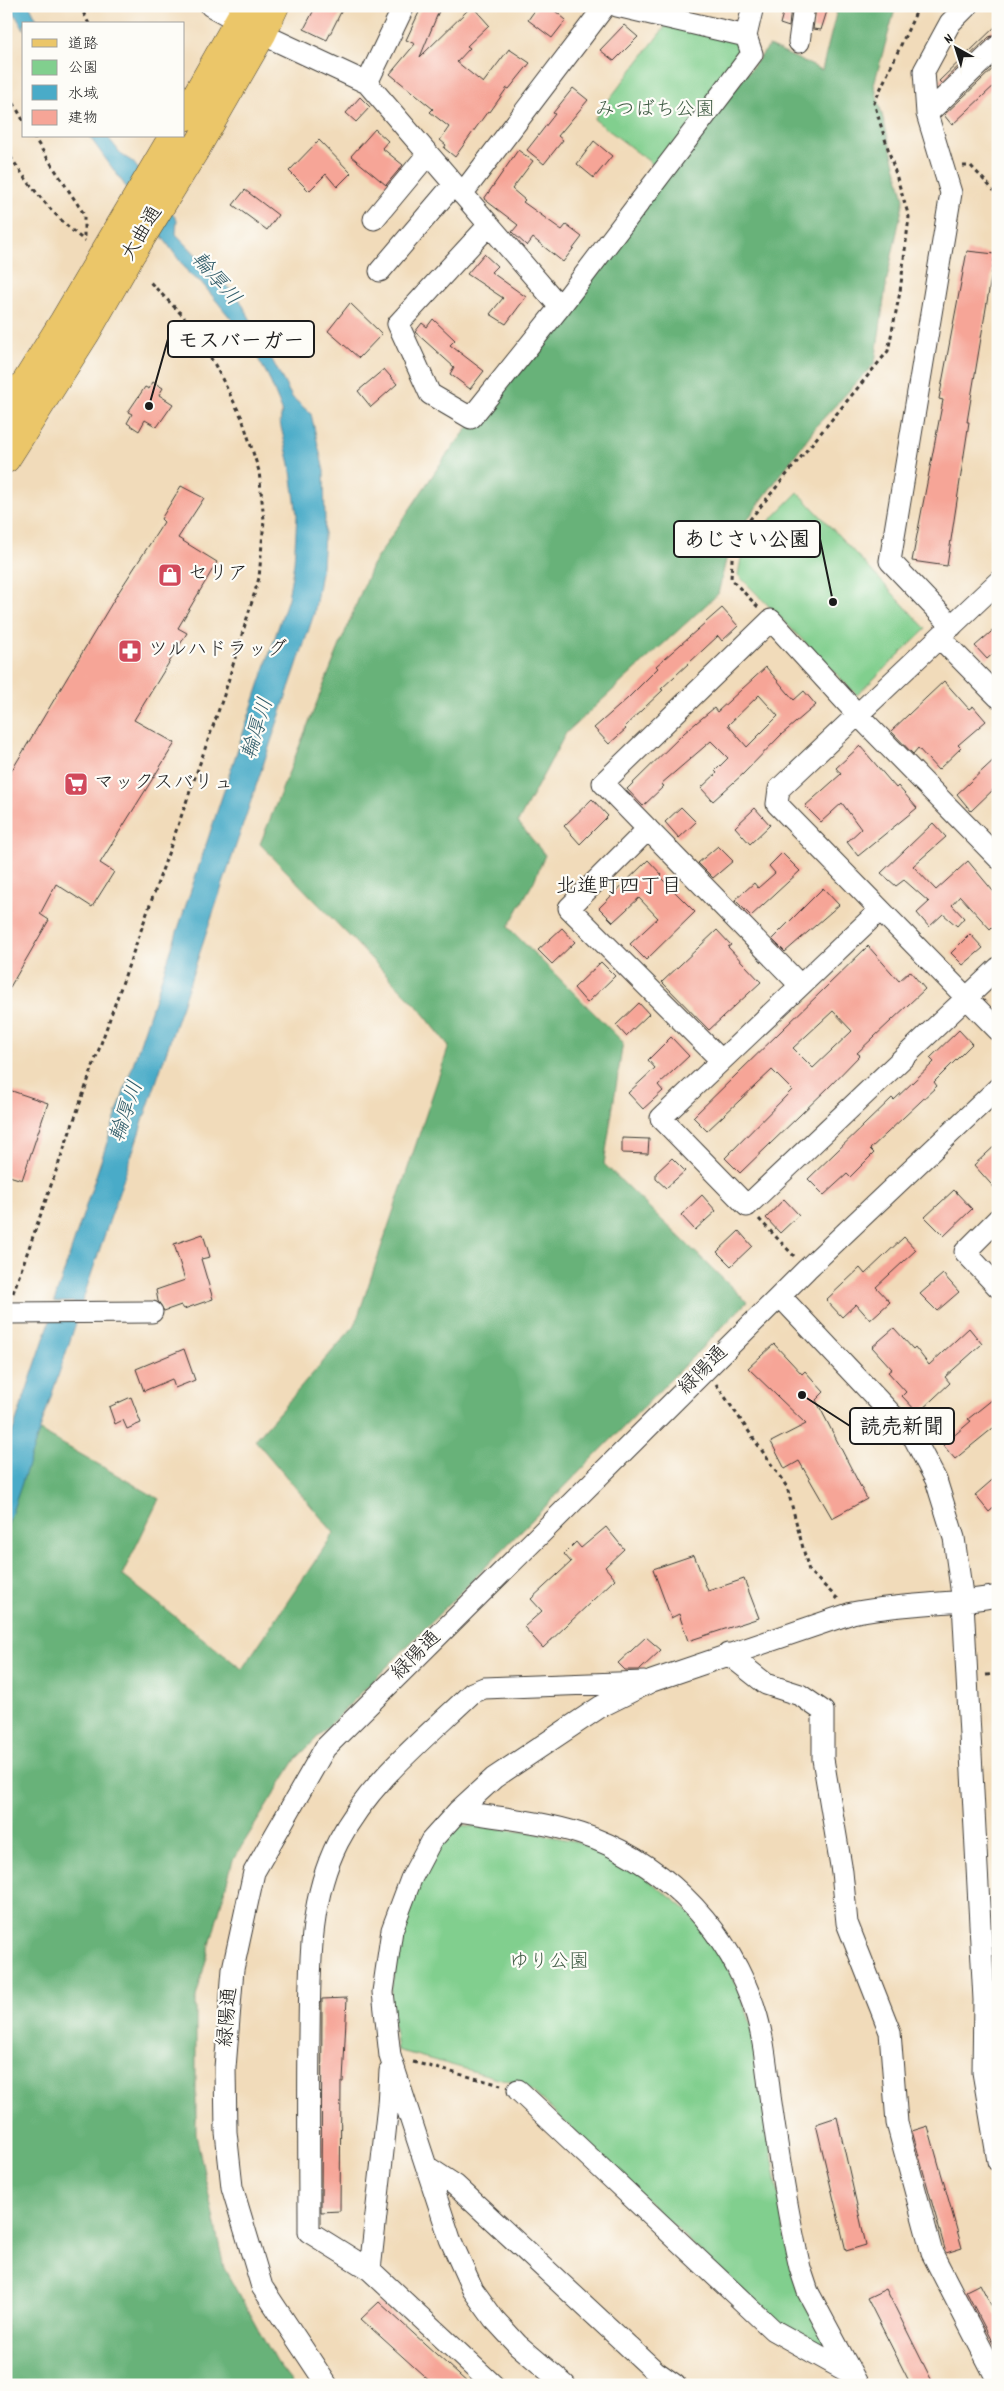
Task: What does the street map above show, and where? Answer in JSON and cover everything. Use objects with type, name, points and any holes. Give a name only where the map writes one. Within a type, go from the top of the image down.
[{"type":"main road","name":"大曲通","points":[[185,116],[250,20],[275,6]]},
{"type":"main road","name":"大曲通","points":[[6,414],[107,248],[183,144],[250,20]]},
{"type":"main road","name":"大曲通","points":[[6,459],[86,333],[107,248]]},
{"type":"street","points":[[212,6],[250,20],[367,83],[560,307]]},
{"type":"street","points":[[367,83],[404,6]]},
{"type":"street","points":[[380,271],[458,189],[605,6]]},
{"type":"street","points":[[617,6],[746,36]]},
{"type":"street","points":[[488,225],[398,324],[430,394],[471,418],[560,307],[752,54],[746,36],[753,6]]},
{"type":"street","points":[[799,42],[804,6]]},
{"type":"street","points":[[967,6],[950,23],[924,71],[927,114],[950,193],[890,561],[998,697]]},
{"type":"street","points":[[927,114],[998,46]]},
{"type":"street","points":[[374,219],[428,154]]},
{"type":"street","points":[[998,582],[779,789],[777,804],[998,1030]]},
{"type":"street","points":[[800,985],[603,783],[771,620],[858,715],[998,858]]},
{"type":"street","points":[[648,829],[569,908],[721,1060]]},
{"type":"street","points":[[880,910],[661,1118],[747,1206],[998,968]]},
{"type":"street","name":"緑陽通","points":[[327,2385],[262,2287],[232,2187],[226,2132],[225,2068],[233,1969],[254,1872],[325,1748],[780,1296],[998,1088]]},
{"type":"street","points":[[998,1219],[965,1252],[998,1287]]},
{"type":"street","points":[[780,1296],[914,1438],[936,1480],[954,1538],[963,1602],[991,2000],[982,2072],[992,2091],[998,2161]]},
{"type":"street","points":[[6,1313],[152,1312]]},
{"type":"street","points":[[370,2270],[388,2105],[390,2056],[384,1992],[392,1930],[411,1879],[431,1841],[458,1811],[494,1778],[600,1707],[652,1681],[852,1613],[881,1607],[963,1602],[998,1596]]},
{"type":"street","points":[[728,1654],[766,1684],[800,1695],[823,1711],[823,1759],[842,1872],[847,1923],[890,2032],[897,2123],[932,2253],[998,2381]]},
{"type":"street","points":[[493,2385],[370,2270],[309,2232],[310,1954],[325,1873],[339,1841],[376,1785],[472,1693],[484,1688],[652,1681]]},
{"type":"street","points":[[458,1811],[535,1823],[581,1834],[631,1856],[672,1886],[698,1910],[726,1948],[750,1996],[764,2046],[770,2096],[800,2268],[808,2292],[855,2379]]},
{"type":"street","points":[[390,2056],[450,2239],[473,2290],[494,2319],[518,2345],[565,2385]]},
{"type":"street","points":[[518,2090],[773,2330],[855,2379]]},
{"type":"street","points":[[426,2166],[455,2185],[655,2371],[675,2385]]},
{"type":"path","points":[[80,6],[88,22]]},
{"type":"path","points":[[771,620],[731,579],[733,540],[888,351],[900,292],[909,218],[874,103],[919,6]]},
{"type":"path","points":[[6,89],[22,118]]},
{"type":"path","points":[[34,138],[107,248]]},
{"type":"path","points":[[6,150],[26,181],[68,228],[107,248]]},
{"type":"path","points":[[943,167],[971,166],[998,195]]},
{"type":"path","points":[[6,1313],[224,696],[259,578],[264,520],[258,471],[242,418],[214,363],[184,317],[149,281]]},
{"type":"path","points":[[747,1206],[798,1260]]},
{"type":"path","points":[[706,1369],[786,1487],[809,1571],[852,1613]]},
{"type":"path","points":[[390,2056],[518,2090]]},
{"type":"green space","points":[[838,6],[896,6],[874,84],[904,199],[887,279],[875,363],[818,424],[730,543],[718,594],[566,733],[518,822],[545,855],[534,881],[508,927],[623,1042],[604,1164],[747,1302],[296,1759],[233,1860],[196,1997],[196,2134],[224,2268],[276,2362],[294,2385],[6,2385],[6,1508],[33,1427],[159,1499],[122,1575],[242,1669],[334,1533],[255,1440],[355,1325],[449,1046],[417,1006],[260,844],[372,565],[445,457],[769,46],[822,70]]},
{"type":"green space","name":"みつばち公園","points":[[671,19],[746,36],[752,54],[663,172],[594,119]]},
{"type":"green space","points":[[798,492],[926,629],[857,695],[738,575],[743,548]]},
{"type":"green space","name":"ゆり公園","points":[[459,1825],[526,1831],[589,1844],[627,1863],[688,1911],[720,1953],[739,1990],[751,2024],[787,2248],[834,2356],[781,2329],[529,2088],[397,2050],[390,1998],[399,1940],[408,1905],[450,1828]]},
{"type":"water","points":[[10,6],[30,6],[38,22],[22,22],[22,27]]},
{"type":"water","name":"輪厚川","points":[[90,138],[109,138],[122,155],[133,162],[177,220],[176,234],[240,300],[292,397],[311,414],[324,471],[325,520],[322,566],[314,614],[82,1302],[54,1302],[288,598],[294,563],[297,515],[290,464],[280,423],[282,410],[268,376],[245,336],[201,282],[190,275]]},
{"type":"water","points":[[78,1317],[6,1530],[6,1451],[51,1318]]},
{"type":"building","points":[[316,6],[334,6],[342,10],[327,40],[304,29]]},
{"type":"building","points":[[422,6],[441,6],[420,57],[472,6],[489,25],[467,46],[470,48],[457,62],[483,83],[509,49],[530,63],[509,89],[507,88],[490,112],[488,111],[455,157],[444,148],[446,145],[440,140],[449,127],[430,112],[433,109],[390,74],[415,44],[406,40]]},
{"type":"building","points":[[538,6],[549,6],[566,20],[552,38],[528,20]]},
{"type":"building","points":[[785,6],[791,6],[789,27],[780,24]]},
{"type":"building","points":[[816,8],[827,11],[821,30],[813,29]]},
{"type":"building","points":[[998,24],[998,34],[989,37],[941,83],[939,81]]},
{"type":"building","points":[[624,25],[638,37],[614,61],[600,50]]},
{"type":"building","points":[[998,64],[998,82],[952,125],[944,115]]},
{"type":"building","points":[[573,88],[588,100],[558,136],[563,140],[544,164],[527,150]]},
{"type":"building","points":[[360,97],[370,107],[356,122],[346,113]]},
{"type":"building","points":[[375,129],[388,141],[382,148],[403,165],[386,185],[351,156]]},
{"type":"building","points":[[319,140],[351,173],[337,187],[326,174],[309,191],[289,171]]},
{"type":"building","points":[[594,141],[612,156],[594,178],[577,164]]},
{"type":"building","points":[[518,150],[533,161],[512,189],[525,200],[523,202],[562,230],[566,225],[582,237],[563,262],[533,238],[527,246],[512,232],[518,225],[484,199]]},
{"type":"building","points":[[245,190],[278,215],[267,230],[233,205]]},
{"type":"building","points":[[967,251],[995,254],[967,422],[969,422],[947,566],[912,561],[943,400],[939,399]]},
{"type":"building","points":[[484,254],[497,266],[491,272],[526,297],[506,324],[490,314],[503,298],[467,274]]},
{"type":"building","points":[[350,303],[382,334],[359,358],[328,331]]},
{"type":"building","points":[[433,319],[455,340],[450,345],[484,371],[470,389],[450,374],[454,367],[415,332],[422,323],[427,327]]},
{"type":"building","points":[[384,369],[397,384],[371,407],[358,391]]},
{"type":"building","points":[[153,382],[163,388],[159,395],[173,404],[157,427],[145,420],[139,431],[127,423],[132,414],[128,412],[145,387],[149,389]]},
{"type":"building","points":[[181,486],[204,498],[178,538],[217,562],[178,628],[187,633],[134,720],[175,743],[100,863],[114,872],[92,907],[56,884],[40,914],[49,920],[6,994],[6,780],[118,593],[164,522],[161,519]]},
{"type":"building","points":[[722,608],[738,626],[722,641],[718,636],[661,689],[663,690],[609,744],[594,728],[658,668],[656,666]]},
{"type":"building","points":[[998,626],[998,649],[987,659],[975,646]]},
{"type":"building","points":[[766,667],[794,700],[804,691],[816,705],[781,735],[743,774],[713,801],[701,788],[717,773],[715,771],[728,758],[711,741],[661,784],[664,786],[643,806],[627,789],[684,733],[714,708],[717,712]],"holes":[[[759,695],[778,716],[747,747],[728,725]]]},
{"type":"building","points":[[944,681],[969,709],[973,706],[986,721],[958,745],[961,748],[938,770],[918,748],[913,754],[891,731]]},
{"type":"building","points":[[860,746],[896,788],[898,786],[917,808],[858,856],[847,842],[861,829],[842,803],[821,822],[805,806],[841,774],[836,768]]},
{"type":"building","points":[[998,756],[998,785],[971,811],[957,794]]},
{"type":"building","points":[[592,799],[608,816],[580,844],[564,826]]},
{"type":"building","points":[[681,807],[696,822],[679,838],[665,822]]},
{"type":"building","points":[[755,808],[770,825],[750,844],[735,827]]},
{"type":"building","points":[[933,823],[946,837],[913,866],[936,890],[968,861],[998,897],[998,921],[990,929],[960,896],[952,905],[964,918],[957,926],[943,914],[929,927],[917,913],[929,902],[904,880],[896,886],[881,873]]},
{"type":"building","points":[[718,846],[733,861],[713,878],[698,863]]},
{"type":"building","points":[[782,853],[800,871],[751,916],[735,900],[754,883],[758,888],[775,873],[769,866]]},
{"type":"building","points":[[648,860],[662,875],[660,877],[695,912],[646,960],[630,944],[658,918],[639,898],[613,922],[599,908]]},
{"type":"building","points":[[823,888],[839,905],[785,952],[772,939]]},
{"type":"building","points":[[562,928],[575,942],[552,964],[538,950]]},
{"type":"building","points":[[717,930],[731,945],[728,947],[761,982],[709,1030],[662,982]]},
{"type":"building","points":[[970,934],[983,948],[963,965],[951,953]]},
{"type":"building","points":[[868,946],[899,981],[910,971],[925,989],[857,1053],[860,1055],[829,1087],[740,1173],[725,1158],[792,1090],[772,1070],[707,1131],[693,1117]],"holes":[[[833,1011],[852,1031],[813,1068],[793,1048]]]},
{"type":"building","points":[[601,962],[615,976],[587,1003],[574,988]]},
{"type":"building","points":[[639,1003],[649,1014],[626,1036],[616,1025]]},
{"type":"building","points":[[959,1030],[972,1044],[934,1082],[937,1086],[870,1149],[874,1153],[850,1177],[847,1174],[824,1195],[808,1179],[892,1098],[894,1100],[934,1062],[930,1058]]},
{"type":"building","points":[[671,1037],[689,1056],[658,1085],[663,1091],[643,1109],[628,1093],[655,1068],[648,1060]]},
{"type":"building","points":[[6,1089],[48,1103],[22,1180],[6,1175]]},
{"type":"building","points":[[622,1138],[649,1139],[648,1154],[622,1153]]},
{"type":"building","points":[[998,1143],[998,1192],[974,1165]]},
{"type":"building","points":[[672,1158],[685,1171],[666,1188],[656,1179],[656,1173]]},
{"type":"building","points":[[954,1190],[972,1209],[944,1236],[925,1217]]},
{"type":"building","points":[[702,1195],[716,1211],[695,1230],[681,1215]]},
{"type":"building","points":[[784,1199],[799,1215],[780,1233],[766,1218]]},
{"type":"building","points":[[739,1231],[752,1246],[731,1266],[717,1252]]},
{"type":"building","points":[[203,1234],[210,1257],[201,1259],[213,1299],[184,1309],[181,1305],[164,1311],[158,1301],[156,1290],[185,1280],[174,1244]]},
{"type":"building","points":[[904,1237],[916,1250],[876,1287],[890,1302],[870,1320],[856,1304],[842,1317],[826,1300],[860,1268],[865,1274]]},
{"type":"building","points":[[943,1274],[959,1292],[937,1311],[920,1294]]},
{"type":"building","points":[[894,1328],[913,1349],[915,1347],[929,1365],[969,1328],[982,1344],[945,1377],[950,1383],[918,1413],[902,1396],[906,1392],[888,1372],[892,1369],[872,1347]]},
{"type":"building","points":[[774,1344],[802,1374],[805,1371],[824,1392],[816,1400],[867,1499],[832,1518],[799,1461],[785,1469],[771,1442],[806,1424],[748,1368]]},
{"type":"building","points":[[184,1349],[195,1380],[175,1388],[172,1379],[144,1391],[136,1369]]},
{"type":"building","points":[[998,1395],[998,1424],[955,1459],[943,1445],[971,1421],[968,1419]]},
{"type":"building","points":[[131,1397],[141,1423],[127,1429],[123,1420],[115,1424],[109,1407]]},
{"type":"building","points":[[998,1475],[998,1504],[989,1512],[975,1495]]},
{"type":"building","points":[[606,1527],[624,1549],[605,1567],[615,1579],[543,1648],[524,1627],[542,1611],[531,1599],[571,1562],[564,1554],[576,1542],[581,1548]]},
{"type":"building","points":[[694,1555],[708,1591],[744,1579],[759,1618],[688,1641],[679,1614],[671,1618],[653,1569]]},
{"type":"building","points":[[646,1637],[661,1650],[640,1670],[625,1670],[618,1663]]},
{"type":"building","points":[[347,1998],[343,2082],[341,2082],[340,2211],[321,2212],[322,1999]]},
{"type":"building","points":[[837,2117],[866,2245],[846,2251],[816,2124]]},
{"type":"building","points":[[928,2126],[962,2248],[946,2253],[912,2131]]},
{"type":"building","points":[[980,2284],[998,2318],[998,2353],[966,2291]]},
{"type":"building","points":[[886,2289],[934,2385],[911,2385],[867,2298]]},
{"type":"building","points":[[379,2302],[470,2385],[434,2385],[361,2319]]},
{"type":"place","name":"モスバーガー","points":[[149,406]]},
{"type":"place","name":"セリア","points":[[170,575]]},
{"type":"place","name":"あじさい公園","points":[[833,602]]},
{"type":"place","name":"ツルハドラッグ","points":[[130,651]]},
{"type":"place","name":"マックスバリュ","points":[[76,784]]},
{"type":"place","name":"読売新聞","points":[[802,1395]]},
{"type":"district","name":"北進町四丁目","points":[[619,888]]}]
